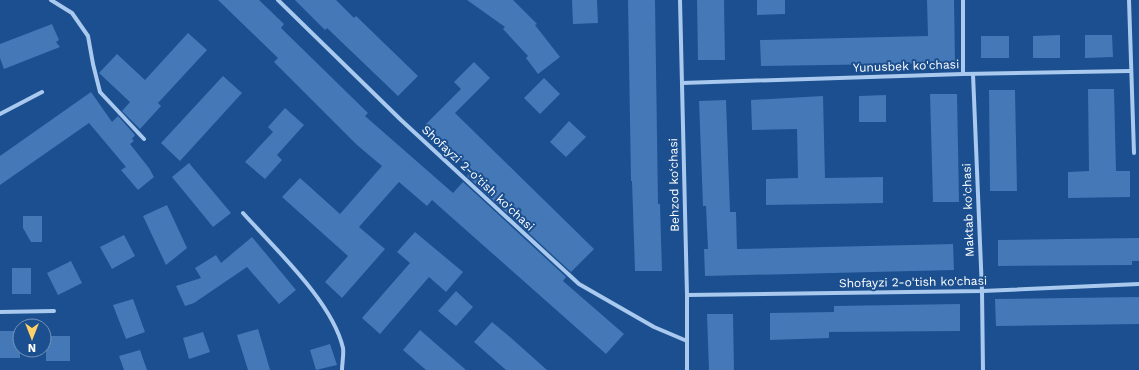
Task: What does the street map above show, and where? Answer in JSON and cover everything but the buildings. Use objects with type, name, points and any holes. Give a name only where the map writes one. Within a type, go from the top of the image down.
[{"type":"street","points":[[51,0],[72,13],[88,36],[100,92],[116,111],[144,139]]},
{"type":"street","name":"Shofayzi 2-o'tish ko'chasi","points":[[278,0],[401,120],[574,280],[654,327],[687,341]]},
{"type":"street","name":"Behzod ko‘chasi","points":[[680,0],[687,296],[687,370]]},
{"type":"street","points":[[963,0],[963,74]]},
{"type":"street","points":[[1129,0],[1130,71],[1134,153]]},
{"type":"street","name":"Yunusbek ko'chasi","points":[[682,83],[963,74],[1130,71]]},
{"type":"street","name":"Maktab ko'chasi","points":[[973,74],[982,291],[983,370]]},
{"type":"street","points":[[0,114],[42,92]]},
{"type":"street","points":[[243,213],[312,290],[335,325],[343,350],[342,370]]},
{"type":"street","name":"Shofayzi 2-o'tish ko'chasi","points":[[687,296],[982,291],[1139,284]]},
{"type":"street","points":[[0,312],[54,310]]}]
